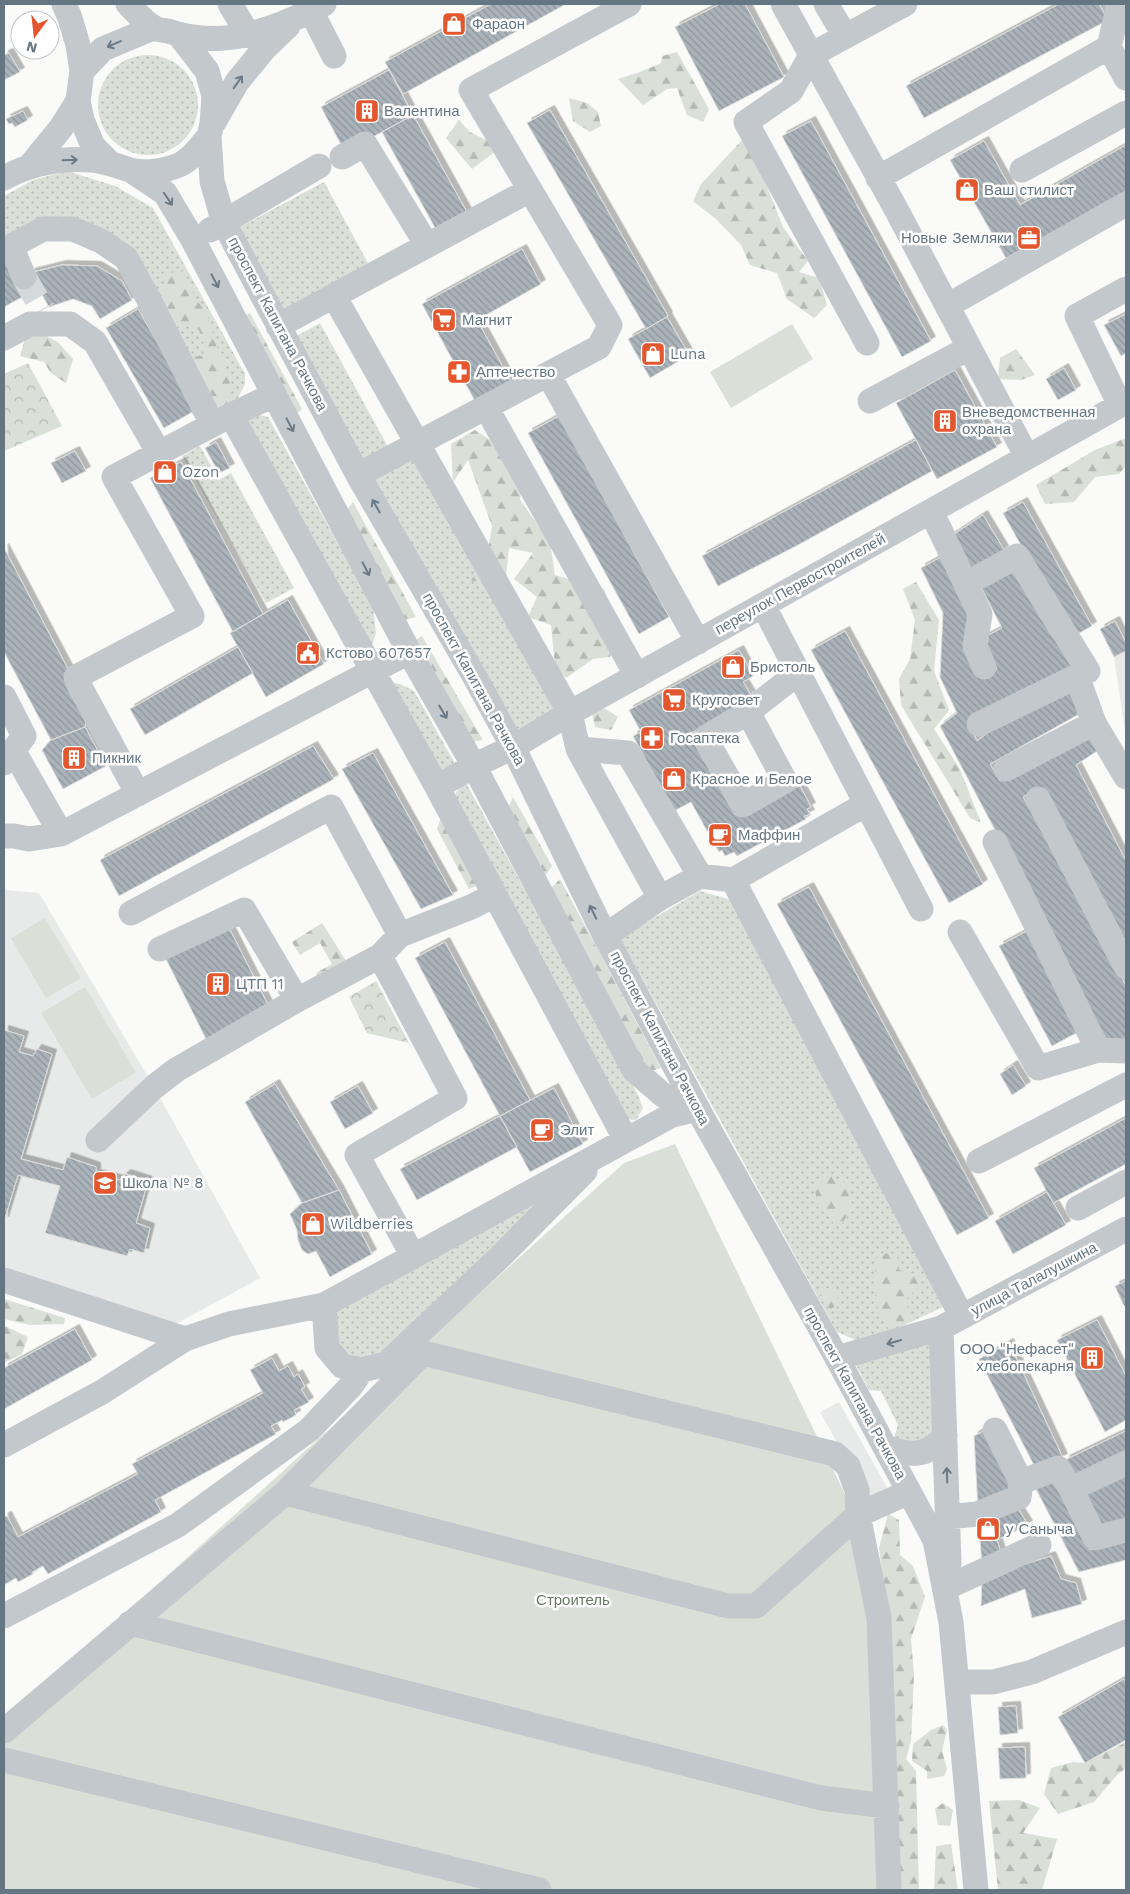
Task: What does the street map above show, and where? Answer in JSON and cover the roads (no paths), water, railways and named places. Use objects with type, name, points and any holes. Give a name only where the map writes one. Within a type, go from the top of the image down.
[{"type":"street","points":[[64,4],[78,45],[82,71],[78,101],[82,120],[93,146],[122,167],[165,193],[192,238],[409,652],[474,766],[634,1070],[647,1105],[635,1135]]},
{"type":"street","points":[[128,4],[153,28],[180,36],[220,40],[248,36],[310,11]]},
{"type":"street","points":[[230,4],[248,36]]},
{"type":"street","points":[[358,475],[599,347],[610,325],[471,90],[629,4]]},
{"type":"street","points":[[783,4],[1026,457]]},
{"type":"street","points":[[826,4],[845,36]]},
{"type":"street","points":[[866,343],[746,122],[791,92],[811,55],[905,4]]},
{"type":"street","points":[[1119,4],[1109,47],[1126,78]]},
{"type":"street","points":[[310,11],[334,56]]},
{"type":"street","points":[[4,178],[30,166],[58,161],[90,160],[122,167],[156,171],[180,165],[198,149],[211,130],[237,82],[264,49],[310,11]]},
{"type":"street","points":[[82,71],[104,49],[153,28]]},
{"type":"street","points":[[180,36],[208,71],[214,96],[211,130]]},
{"type":"street","points":[[878,178],[1109,47]]},
{"type":"street","points":[[30,166],[61,128],[78,101]]},
{"type":"street","points":[[1022,170],[1126,113]]},
{"type":"street","name":"проспект Капитана Рачкова","points":[[211,130],[212,181],[224,223],[358,475],[476,679],[513,747],[604,936],[837,1358],[935,1540],[949,1611],[976,1890]]},
{"type":"street","points":[[192,238],[224,223],[256,202],[364,144],[427,245]]},
{"type":"street","points":[[278,326],[530,190]]},
{"type":"street","points":[[946,306],[1126,204]]},
{"type":"street","points":[[24,277],[8,248],[43,228],[73,229],[102,241],[126,258],[206,412]]},
{"type":"street","points":[[1123,403],[1077,316],[1126,289]]},
{"type":"street","points":[[334,296],[416,444],[570,713],[578,749],[660,898]]},
{"type":"street","points":[[4,338],[46,317],[70,324],[96,342],[159,453]]},
{"type":"street","points":[[870,401],[969,348]]},
{"type":"street","points":[[548,374],[698,642]]},
{"type":"street","points":[[138,794],[78,685],[76,677],[192,616],[114,477],[231,415],[274,395]]},
{"type":"street","name":"переулок Первостроителей","points":[[437,787],[513,747],[570,713],[1123,403]]},
{"type":"street","points":[[486,407],[637,676]]},
{"type":"street","points":[[231,415],[437,787],[494,895],[635,1135]]},
{"type":"street","points":[[931,511],[980,614],[975,646],[984,667]]},
{"type":"street","points":[[966,584],[1017,556],[1088,671],[979,724]]},
{"type":"street","points":[[763,605],[921,909]]},
{"type":"street","points":[[7,835],[29,840],[61,834],[409,652]]},
{"type":"street","points":[[748,712],[798,673]]},
{"type":"street","points":[[1077,676],[1094,723],[1126,777]]},
{"type":"street","points":[[4,697],[24,736],[9,757],[61,834]]},
{"type":"street","points":[[1006,769],[1094,723]]},
{"type":"street","points":[[578,749],[628,754],[700,876]]},
{"type":"street","points":[[1038,799],[1126,967]]},
{"type":"street","points":[[604,936],[660,898],[700,876],[733,880],[866,804]]},
{"type":"street","points":[[131,913],[331,807],[400,935]]},
{"type":"street","points":[[995,842],[1098,1050]]},
{"type":"street","points":[[733,880],[962,1317]]},
{"type":"street","points":[[98,1140],[154,1087],[176,1070],[297,1000],[380,956],[400,935],[471,907],[494,895]]},
{"type":"street","points":[[160,949],[244,910],[297,1000]]},
{"type":"street","points":[[960,932],[1038,1068],[1098,1050],[1126,1051]]},
{"type":"street","points":[[380,956],[455,1098],[357,1155],[413,1256]]},
{"type":"street","points":[[634,1070],[663,1095],[698,1109]]},
{"type":"street","points":[[979,1161],[1126,1085]]},
{"type":"street","points":[[4,1444],[102,1392],[185,1339],[229,1324],[324,1305],[672,1114],[698,1109]]},
{"type":"street","points":[[324,1305],[327,1348],[342,1366],[362,1370],[386,1364],[500,1257],[604,1152]]},
{"type":"street","points":[[1078,1208],[1126,1182]]},
{"type":"street","name":"улица Талалушкина","points":[[837,1358],[941,1328],[1126,1229]]},
{"type":"street","points":[[4,1280],[185,1339]]},
{"type":"street","points":[[941,1328],[950,1586],[949,1611]]},
{"type":"street","points":[[4,1731],[285,1493],[423,1353],[835,1454],[848,1466],[857,1490],[858,1515],[879,1618],[889,1890]]},
{"type":"street","points":[[4,1616],[178,1525],[309,1430],[351,1386],[362,1370]]},
{"type":"street","points":[[948,1517],[977,1514],[1019,1497],[1021,1482],[996,1430]]},
{"type":"street","points":[[885,1447],[905,1454],[915,1454],[928,1450],[938,1444],[945,1436]]},
{"type":"street","points":[[1071,1489],[1126,1463]]},
{"type":"street","points":[[1021,1482],[1058,1468],[1071,1489],[1095,1538],[1126,1530]]},
{"type":"street","points":[[285,1493],[728,1606],[756,1606],[858,1515],[909,1492]]},
{"type":"street","points":[[950,1586],[1039,1545]]},
{"type":"street","points":[[130,1623],[821,1798],[887,1806]]},
{"type":"street","points":[[957,1682],[993,1682],[1032,1672],[1126,1632]]},
{"type":"street","points":[[4,1760],[539,1890]]},
{"type":"tunnel","points":[[24,277],[43,310]]},
{"type":"place","name":"Фараон","points":[[454,24]]},
{"type":"place","name":"Валентина","points":[[367,111]]},
{"type":"place","name":"Ваш стилист","points":[[967,190]]},
{"type":"place","name":"Новые Земляки","points":[[1029,238]]},
{"type":"place","name":"Магнит","points":[[444,320]]},
{"type":"place","name":"Luna","points":[[653,354]]},
{"type":"place","name":"Аптечество","points":[[459,372]]},
{"type":"place","name":"Вневедомственная охрана","points":[[945,421]]},
{"type":"place","name":"Ozon","points":[[165,472]]},
{"type":"place","name":"Кстово 607657","points":[[308,653]]},
{"type":"place","name":"Бристоль","points":[[733,667]]},
{"type":"place","name":"Кругосвет","points":[[674,700]]},
{"type":"place","name":"Госаптека","points":[[652,738]]},
{"type":"place","name":"Пикник","points":[[74,758]]},
{"type":"place","name":"Красное и Белое","points":[[674,779]]},
{"type":"place","name":"Маффин","points":[[720,835]]},
{"type":"place","name":"ЦТП 11","points":[[218,984]]},
{"type":"place","name":"Элит","points":[[542,1130]]},
{"type":"place","name":"Школа № 8","points":[[105,1183]]},
{"type":"place","name":"Wildberries","points":[[313,1224]]},
{"type":"place","name":"ООО \"Нефасет\" хлебопекарня","points":[[1092,1358]]},
{"type":"place","name":"у Саныча","points":[[988,1529]]},
{"type":"park label","name":"Строитель","points":[[573,1600]]}]
